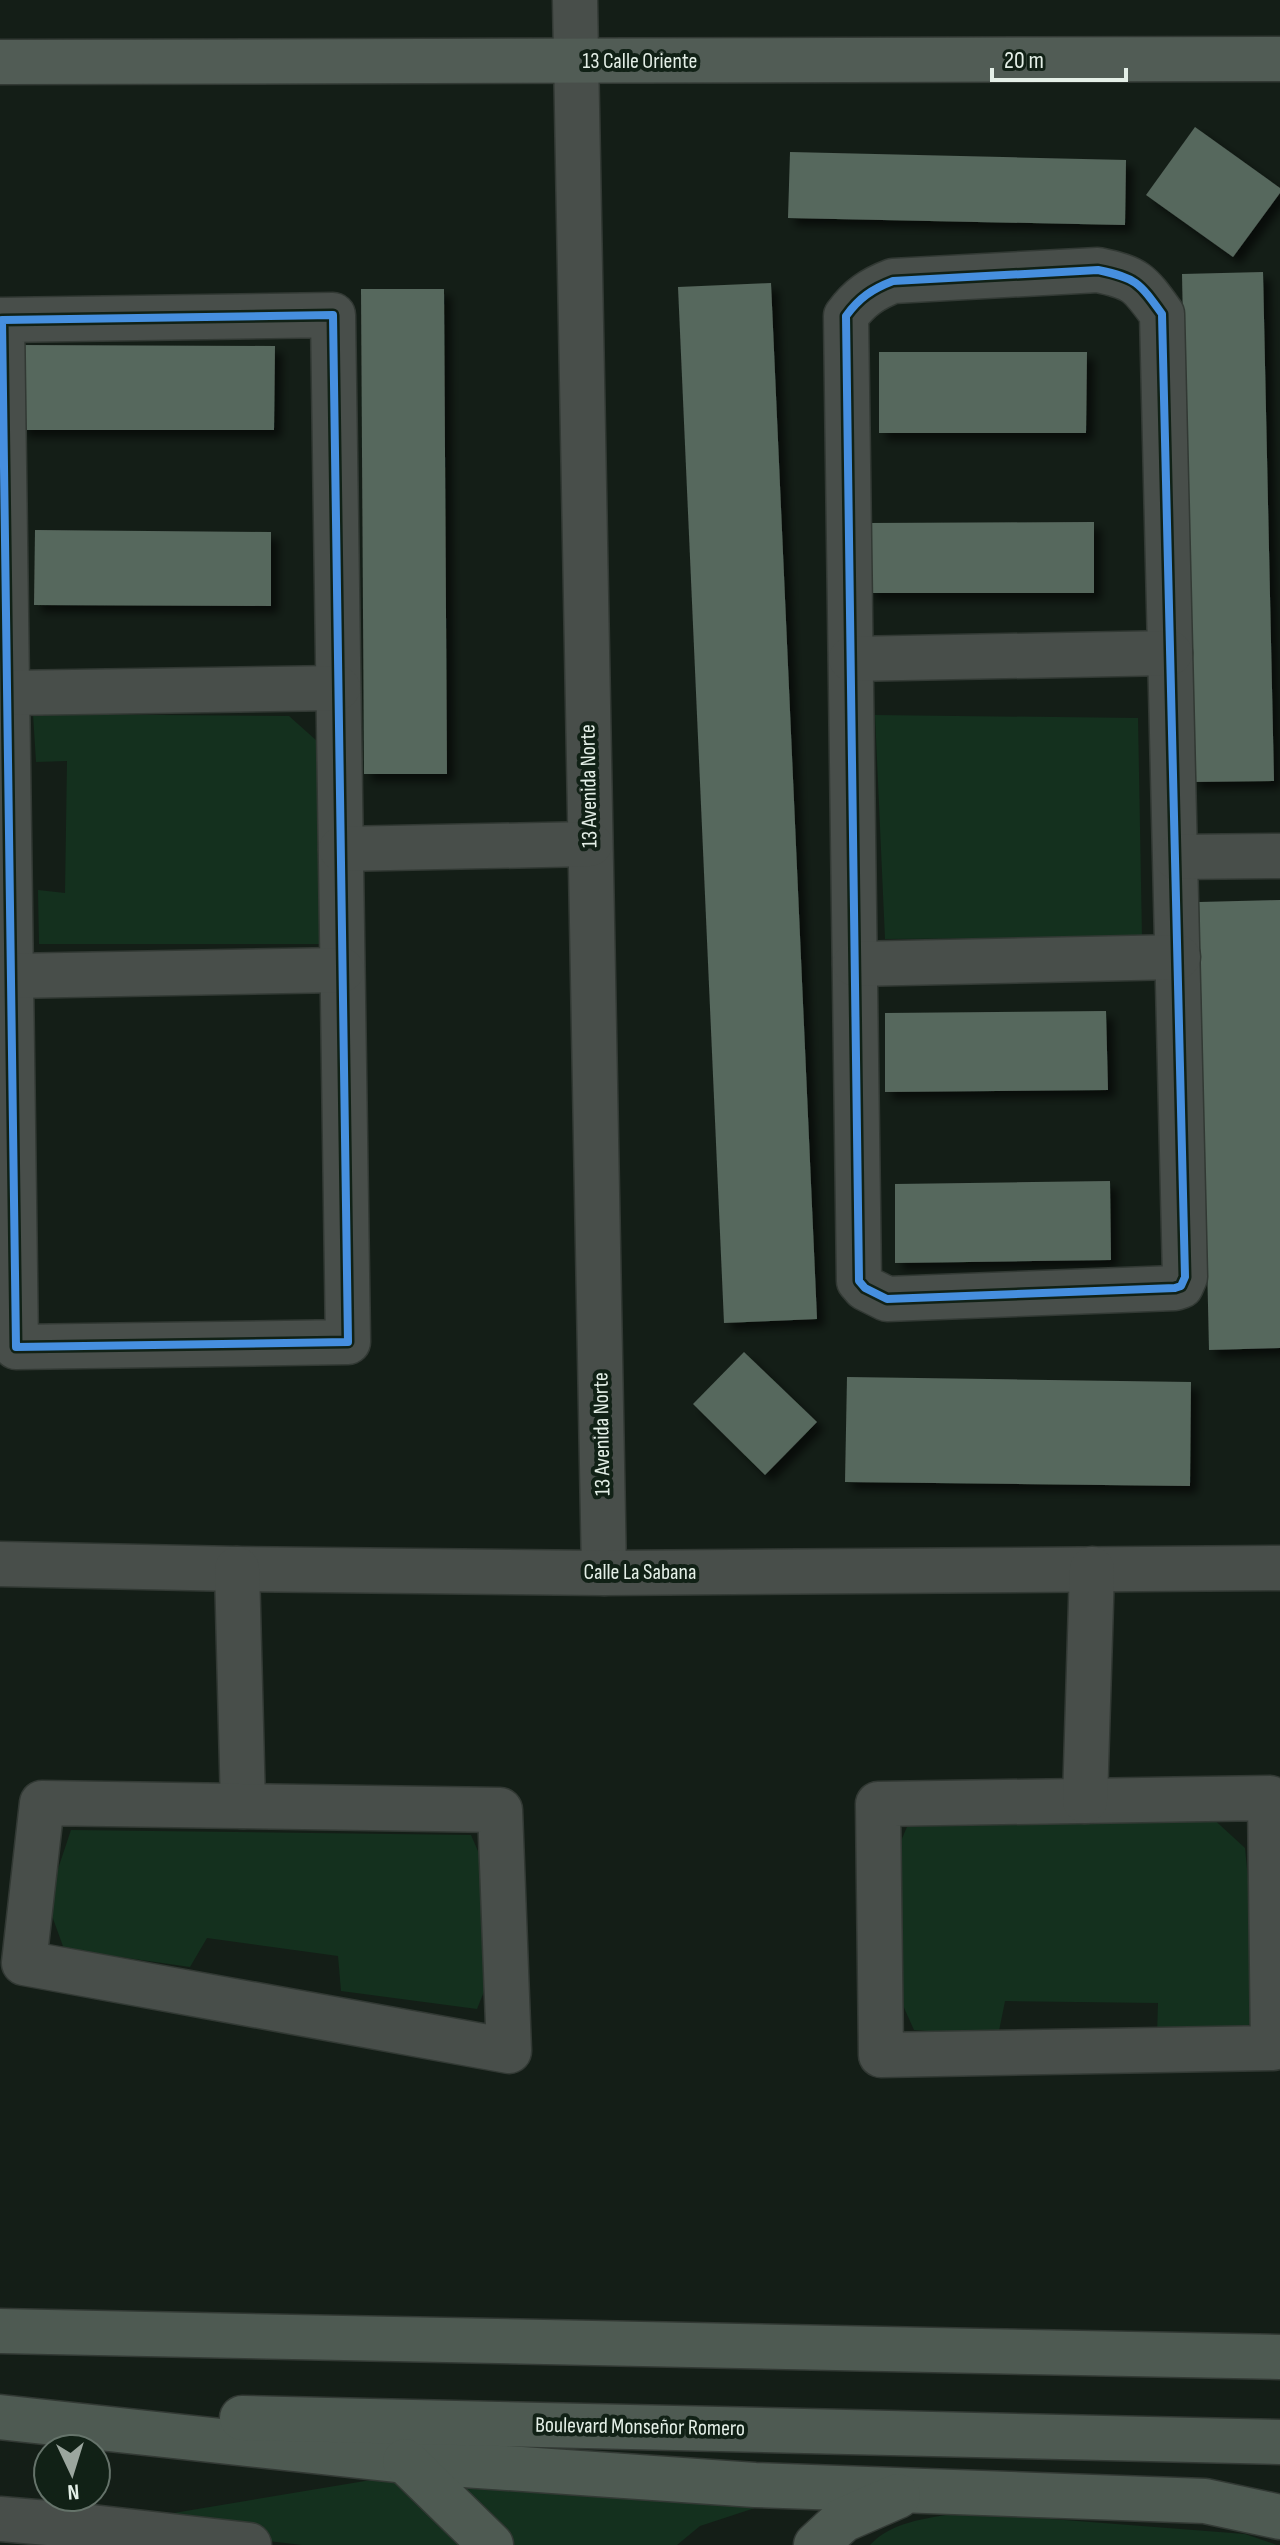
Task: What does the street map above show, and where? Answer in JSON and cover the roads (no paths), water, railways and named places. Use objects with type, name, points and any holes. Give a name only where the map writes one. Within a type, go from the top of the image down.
[{"type":"highway","points":[[0,2331],[1280,2357]]},
{"type":"highway","points":[[0,2414],[405,2461],[755,2485],[1205,2501],[1280,2517]]},
{"type":"highway","name":"Boulevard Monseñor Romero","points":[[0,2414],[1280,2442]]},
{"type":"highway","points":[[405,2461],[491,2545]]},
{"type":"highway","points":[[816,2545],[843,2520],[910,2492]]},
{"type":"main road","name":"13 Calle Oriente","points":[[0,62],[1280,59]]},
{"type":"street","name":"13 Avenida Norte","points":[[575,0],[604,1573]]},
{"type":"street","points":[[1098,270],[1132,279],[1141,285],[1162,314],[1186,1269],[1184,1282],[1175,1288],[887,1299],[865,1288],[859,1281],[851,659],[846,316],[858,300],[874,288],[893,281],[1098,270]]},
{"type":"street","points":[[333,315],[348,1342],[16,1347],[7,693],[2,320],[333,315]]},
{"type":"street","points":[[851,659],[1170,653]]},
{"type":"street","points":[[7,693],[338,688]]},
{"type":"street","points":[[341,849],[590,844]]},
{"type":"street","points":[[1176,857],[1280,856]]},
{"type":"street","points":[[855,964],[1178,957]]},
{"type":"street","points":[[11,976],[342,970]]},
{"type":"street","name":"Calle La Sabana","points":[[0,1564],[604,1573],[1280,1568]]},
{"type":"street","points":[[237,1569],[243,1806]]},
{"type":"street","points":[[1085,1801],[1092,1569]]},
{"type":"street","points":[[1270,1798],[1273,2048],[881,2055],[878,1804],[1085,1801],[1270,1798]]},
{"type":"street","points":[[42,1803],[243,1806],[500,1810],[509,2051],[24,1963],[42,1803]]},
{"type":"street","points":[[0,2519],[249,2545]]}]
